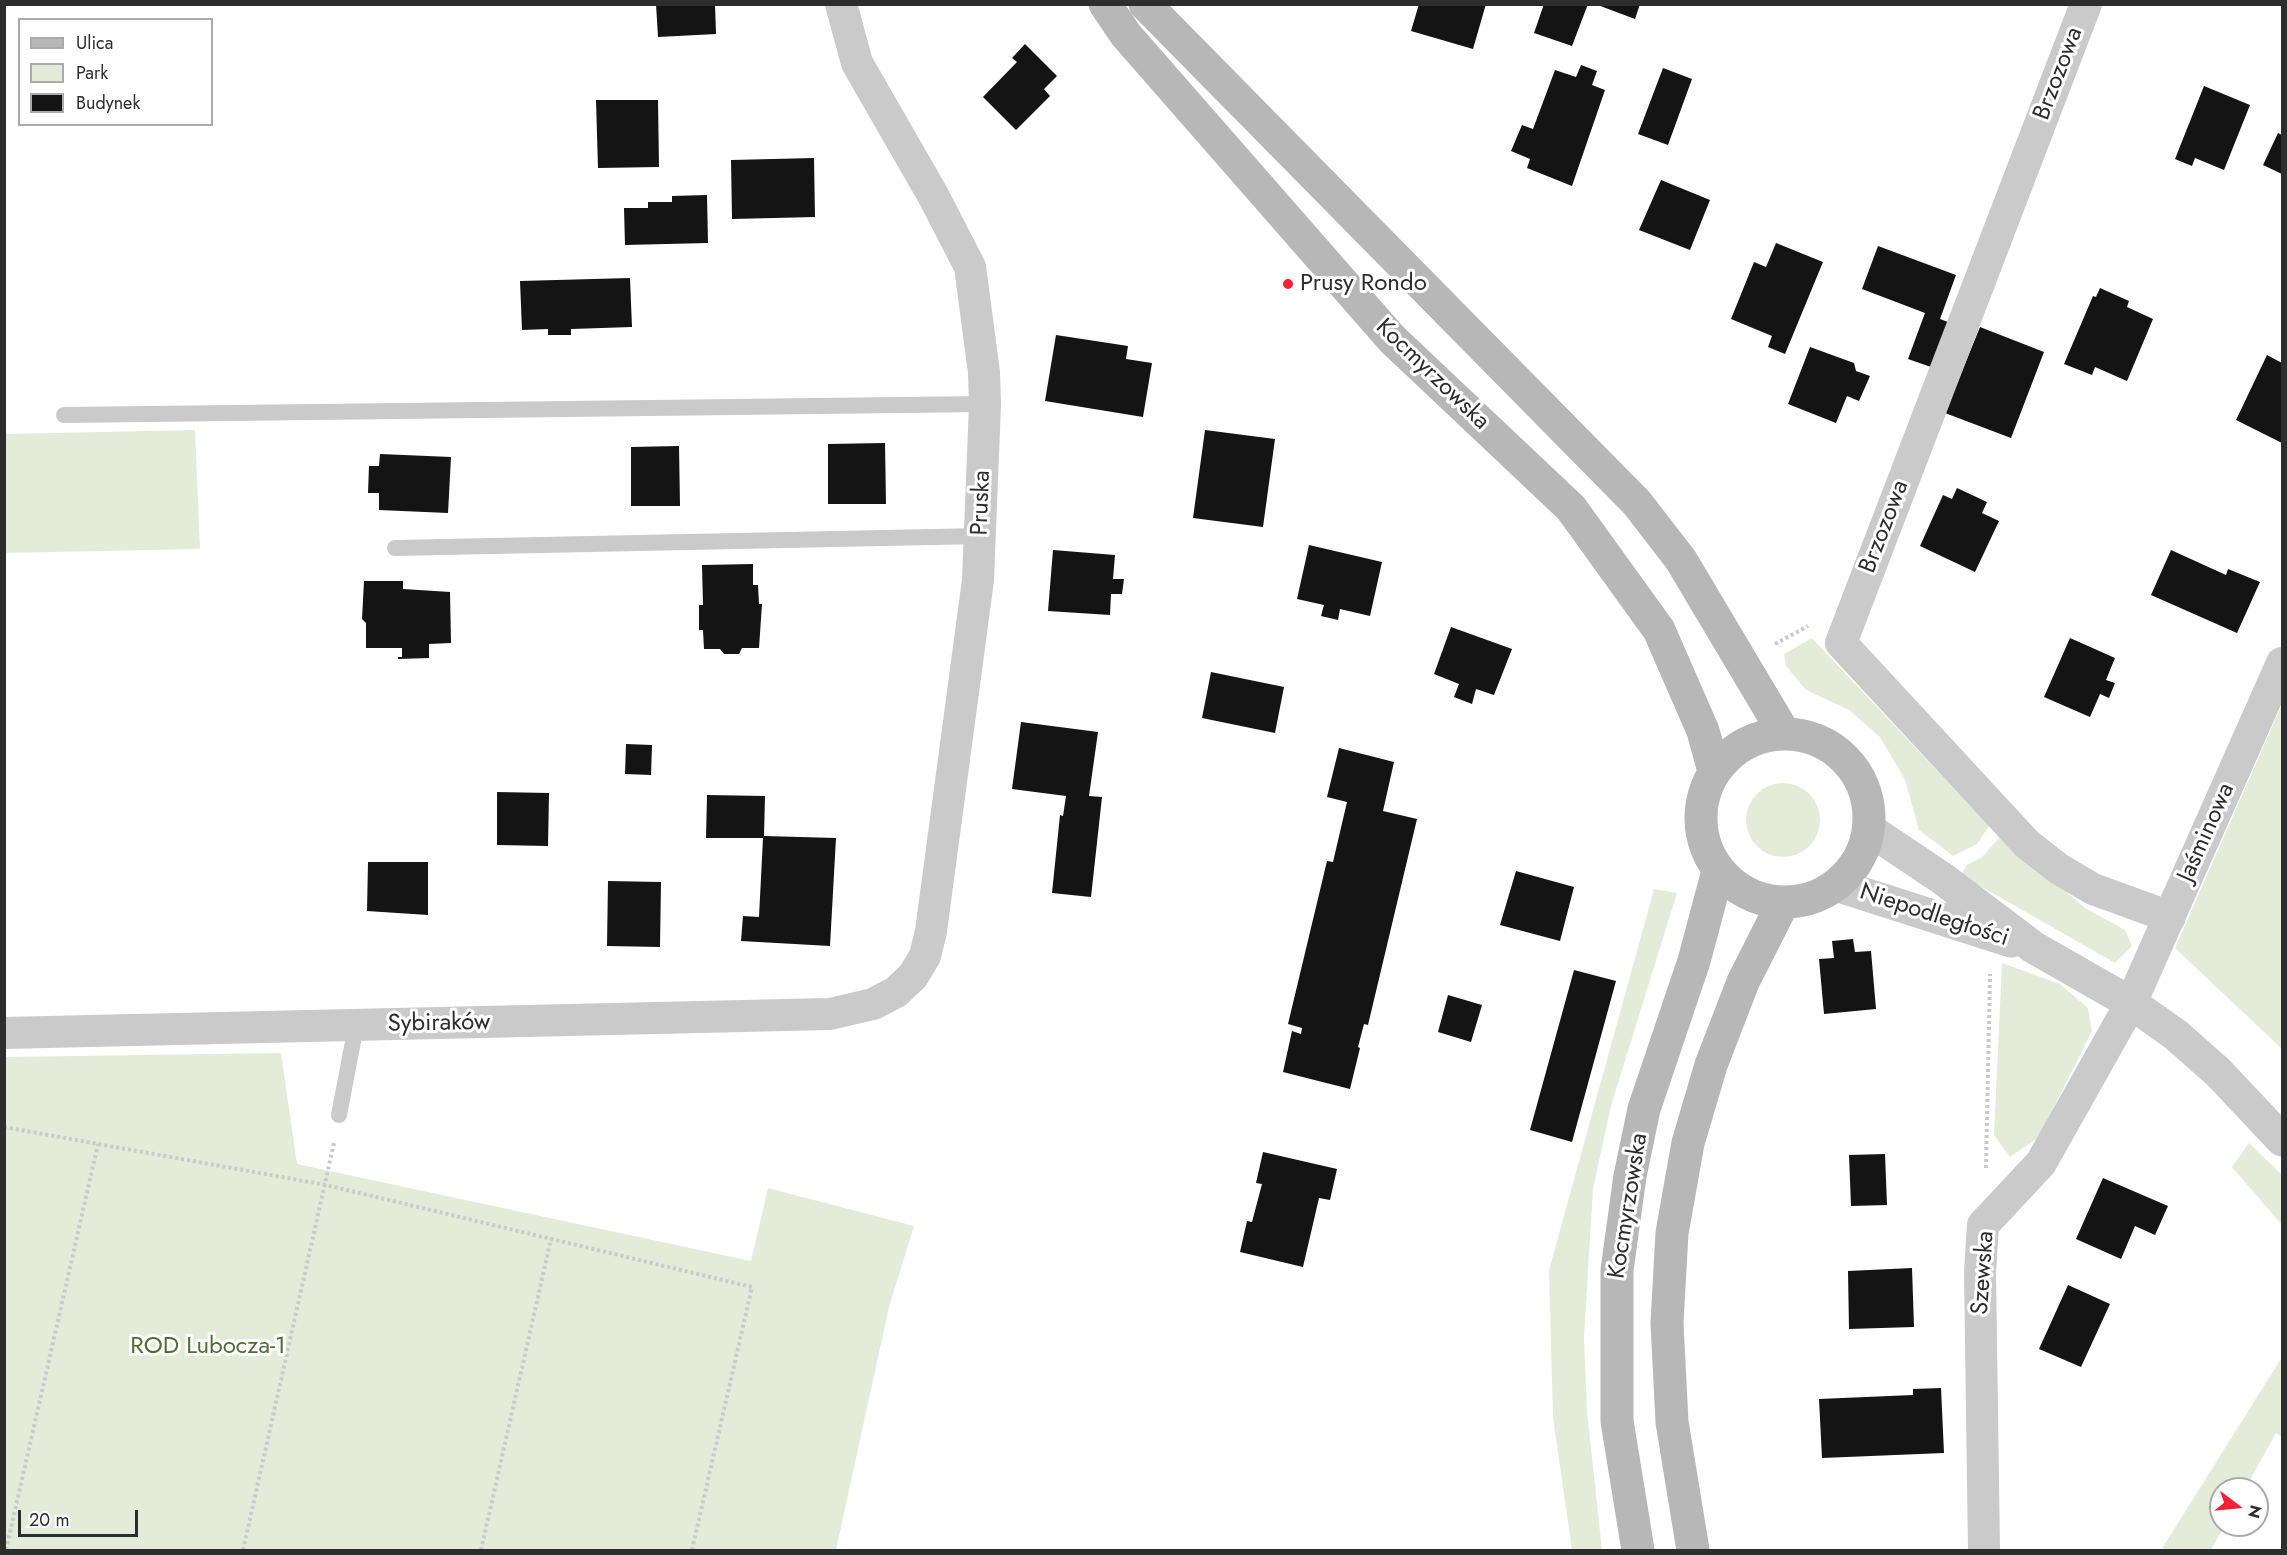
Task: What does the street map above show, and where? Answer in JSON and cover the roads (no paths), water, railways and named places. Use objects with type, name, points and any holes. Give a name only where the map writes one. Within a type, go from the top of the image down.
[{"type":"main road","name":"Kocmyrzowska","points":[[1105,4],[1126,35],[1392,339],[1571,508],[1659,630],[1703,731],[1714,771]]},
{"type":"main road","points":[[1144,4],[1636,503],[1681,560],[1784,733]]},
{"type":"main road","points":[[1784,733],[1808,736],[1832,747],[1852,766],[1865,789],[1870,830],[1854,866],[1836,885],[1813,898],[1783,903],[1748,894],[1733,885],[1718,871],[1706,848],[1700,822],[1703,795],[1714,771],[1732,752],[1755,738],[1784,733]]},
{"type":"main road","name":"Kocmyrzowska","points":[[1638,1551],[1617,1421],[1617,1270],[1630,1176],[1644,1109],[1694,961],[1718,871]]},
{"type":"main road","name":"Kocmyrzowska","points":[[1693,1551],[1671,1422],[1666,1323],[1672,1233],[1688,1143],[1711,1065],[1743,982],[1783,903]]},
{"type":"street","name":"Pruska","points":[[841,4],[857,63],[934,197],[970,267],[980,338],[985,404],[978,580],[931,931],[925,956],[913,976],[896,992],[873,1004]]},
{"type":"street","name":"Brzozowa","points":[[2086,4],[1841,643],[2027,844],[2059,869],[2093,889],[2170,917]]},
{"type":"street","name":"Jaśminowa","points":[[2131,1003],[2283,663]]},
{"type":"street","name":"Niepodległości","points":[[1870,830],[1943,879],[2033,947],[2131,1003],[2176,1035],[2218,1072],[2283,1140]]},
{"type":"street","name":"Niepodległości","points":[[1836,885],[2033,947]]},
{"type":"street","name":"Szewska","points":[[1984,1551],[1980,1273],[1983,1225],[2041,1162],[2131,1003]]},
{"type":"street","name":"Sybiraków","points":[[4,1033],[831,1014],[873,1004]]},
{"type":"lane","points":[[64,416],[985,404]]},
{"type":"lane","points":[[395,548],[981,536]]},
{"type":"lane","points":[[339,1115],[356,1026]]},
{"type":"place","name":"Prusy Rondo","points":[[1288,284]]},
{"type":"park label","name":"ROD Lubocza-1","points":[[208,1347]]}]
